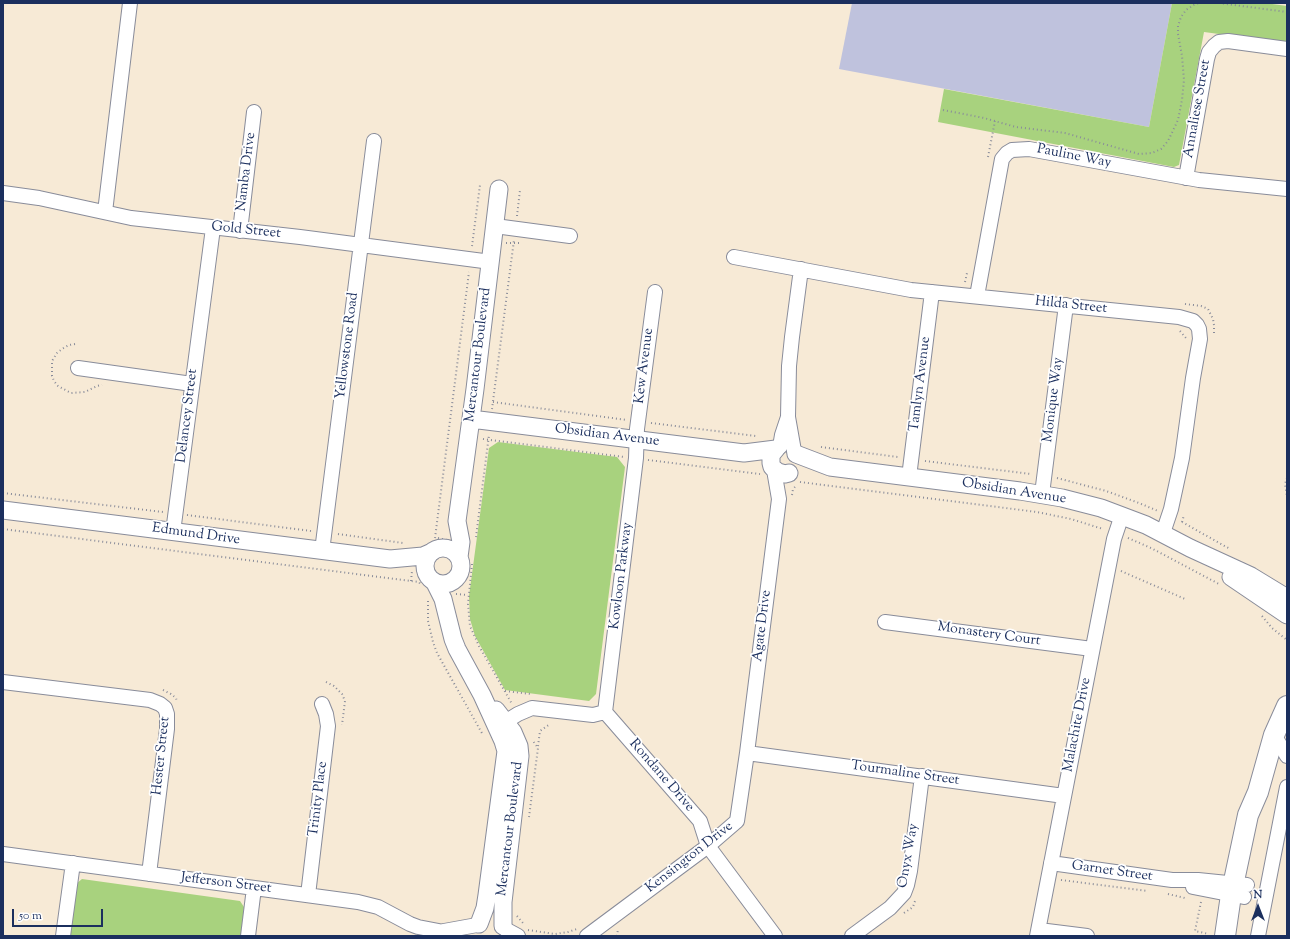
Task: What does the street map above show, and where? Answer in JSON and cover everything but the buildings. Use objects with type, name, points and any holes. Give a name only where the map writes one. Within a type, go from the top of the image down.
[{"type":"main road","points":[[1219,935],[1239,891],[1260,812],[1258,792],[1274,735],[1287,706]]},
{"type":"main road","points":[[1236,936],[1239,891]]},
{"type":"street","points":[[105,212],[130,3]]},
{"type":"street","name":"Annaliese Street","points":[[1186,178],[1209,52],[1219,42],[1228,41],[1287,49]]},
{"type":"street","name":"Namba Drive","points":[[240,231],[254,112]]},
{"type":"street","name":"Yellowstone Road","points":[[322,552],[374,141]]},
{"type":"street","name":"Pauline Way","points":[[974,287],[1002,159],[1012,150],[1029,149],[1186,178],[1287,189]]},
{"type":"street","name":"Mercantour Boulevard","points":[[466,558],[457,521],[469,437],[499,189]]},
{"type":"street","name":"Gold Street","points":[[3,193],[39,198],[131,218],[491,262]]},
{"type":"street","points":[[495,226],[570,236]]},
{"type":"street","name":"Delancey Street","points":[[173,532],[213,228]]},
{"type":"street","name":"Hilda Street","points":[[734,257],[901,288],[932,292],[974,287],[1066,306],[1179,316],[1188,319],[1197,325],[1200,339],[1192,378],[1182,458],[1164,514],[1163,533]]},
{"type":"street","points":[[786,450],[771,455],[771,463],[778,471],[797,465],[798,457],[786,450],[782,435],[788,417],[790,353],[801,269]]},
{"type":"street","name":"Kew Avenue","points":[[637,440],[638,421],[655,292]]},
{"type":"street","name":"Tamlyn Avenue","points":[[909,477],[932,292]]},
{"type":"street","name":"Monique Way","points":[[1042,494],[1066,306]]},
{"type":"street","points":[[78,368],[192,384]]},
{"type":"street","name":"Obsidian Avenue","points":[[471,419],[744,453],[786,450],[814,462],[830,466],[1042,494],[1080,502],[1122,515],[1163,533],[1190,548],[1251,576],[1287,598]]},
{"type":"street","name":"Kowloon Parkway","points":[[605,712],[637,440]]},
{"type":"street","name":"Obsidian Avenue","points":[[744,453],[778,471],[830,466]]},
{"type":"street","name":"Agate Drive","points":[[747,753],[779,498],[778,471]]},
{"type":"street","name":"Edmund Drive","points":[[3,510],[322,552],[390,559]]},
{"type":"street","name":"Malachite Drive","points":[[1038,933],[1114,539],[1122,515]]},
{"type":"street","name":"Mercantour Boulevard","points":[[434,551],[446,540],[457,521]]},
{"type":"street","points":[[447,548],[466,558],[461,562],[461,572],[455,581],[445,585],[429,582],[390,559],[423,556],[434,551],[447,548]]},
{"type":"street","name":"Obsidian Avenue","points":[[1190,548],[1212,565],[1287,615]]},
{"type":"street","points":[[429,582],[425,566],[426,560],[434,551]]},
{"type":"street","name":"Mercantour Boulevard","points":[[448,616],[455,581]]},
{"type":"street","name":"Mercantour Boulevard","points":[[429,582],[443,599],[457,650],[482,695],[501,725],[506,754],[485,908],[476,928]]},
{"type":"street","name":"Monastery Court","points":[[885,622],[1092,650]]},
{"type":"street","name":"Hester Street","points":[[3,682],[150,700],[165,708],[167,714],[167,729],[148,874]]},
{"type":"street","name":"Trinity Place","points":[[308,895],[328,726],[326,714],[322,704]]},
{"type":"street","points":[[501,725],[536,708],[593,715],[605,712]]},
{"type":"street","name":"Rondane Drive","points":[[605,712],[700,821],[708,846],[775,936]]},
{"type":"street","name":"Mercantour Boulevard","points":[[501,725],[513,732],[519,746],[520,756],[502,910],[508,932]]},
{"type":"street","points":[[1274,735],[1287,756]]},
{"type":"street","name":"Tourmaline Street","points":[[747,753],[1064,796]]},
{"type":"street","name":"Kensington Drive","points":[[590,932],[708,846],[737,821],[747,753]]},
{"type":"street","name":"Onyx Way","points":[[852,936],[890,908],[904,893],[910,870],[922,776]]},
{"type":"street","points":[[1258,936],[1287,787]]},
{"type":"street","name":"Jefferson Street","points":[[3,854],[373,905],[386,910],[410,924],[450,934],[476,928]]},
{"type":"street","points":[[63,936],[73,863]]},
{"type":"street","name":"Garnet Street","points":[[1051,863],[1172,880],[1198,880],[1239,891]]},
{"type":"street","name":"Garnet Street","points":[[1172,880],[1203,890],[1239,891]]},
{"type":"street","points":[[248,936],[254,888]]},
{"type":"street","points":[[476,928],[482,922],[490,920],[498,922],[508,932]]},
{"type":"street","points":[[1038,933],[1087,936]]},
{"type":"path","points":[[943,110],[984,118],[1016,127],[1065,133],[1139,154],[1152,153],[1161,149],[1168,141],[1178,120],[1184,80],[1178,26],[1181,17],[1186,10],[1195,4],[1200,3]]},
{"type":"path","points":[[1219,3],[1287,12]]},
{"type":"path","points":[[475,544],[520,190]]},
{"type":"path","points":[[465,245],[472,246]]},
{"type":"path","points":[[1185,304],[1200,306],[1208,309],[1213,319],[1213,338]]},
{"type":"path","points":[[1180,330],[1186,338]]},
{"type":"path","points":[[493,402],[756,436]]},
{"type":"path","points":[[448,434],[760,474],[778,471]]},
{"type":"path","points":[[815,446],[1058,478],[1139,502],[1182,522],[1232,551]]},
{"type":"path","points":[[1287,478],[1285,484],[1287,497]]},
{"type":"path","points":[[1159,504],[1164,514]]},
{"type":"path","points":[[1182,522],[1184,514]]},
{"type":"path","points":[[3,529],[419,582],[429,582]]},
{"type":"path","points":[[466,558],[470,626],[479,646],[501,725]]},
{"type":"path","points":[[1121,571],[1185,599]]},
{"type":"path","points":[[428,598],[428,621],[437,653],[501,725]]},
{"type":"path","points":[[157,689],[171,694],[176,698],[177,703]]},
{"type":"path","points":[[529,818],[540,731],[551,723]]},
{"type":"path","points":[[532,737],[538,748]]},
{"type":"path","points":[[1062,880],[1152,892]]},
{"type":"path","points":[[1203,890],[1195,931],[1219,935]]},
{"type":"path","points":[[1168,894],[1188,898]]},
{"type":"path","points":[[517,912],[516,915],[528,930],[555,934],[568,932],[590,932]]},
{"type":"shaded area","points":[[852,3],[1172,3],[1149,127],[839,69]]},
{"type":"green space","points":[[1172,3],[1265,3],[1287,6],[1287,43],[1204,32],[1179,165],[1174,167],[938,122],[944,89],[1149,127]]},
{"type":"green space","points":[[498,442],[617,457],[625,467],[596,694],[589,701],[505,690],[475,636],[470,619],[469,596],[489,448]]},
{"type":"green space","points":[[82,879],[240,901],[244,907],[241,936],[69,936],[76,884]]}]
